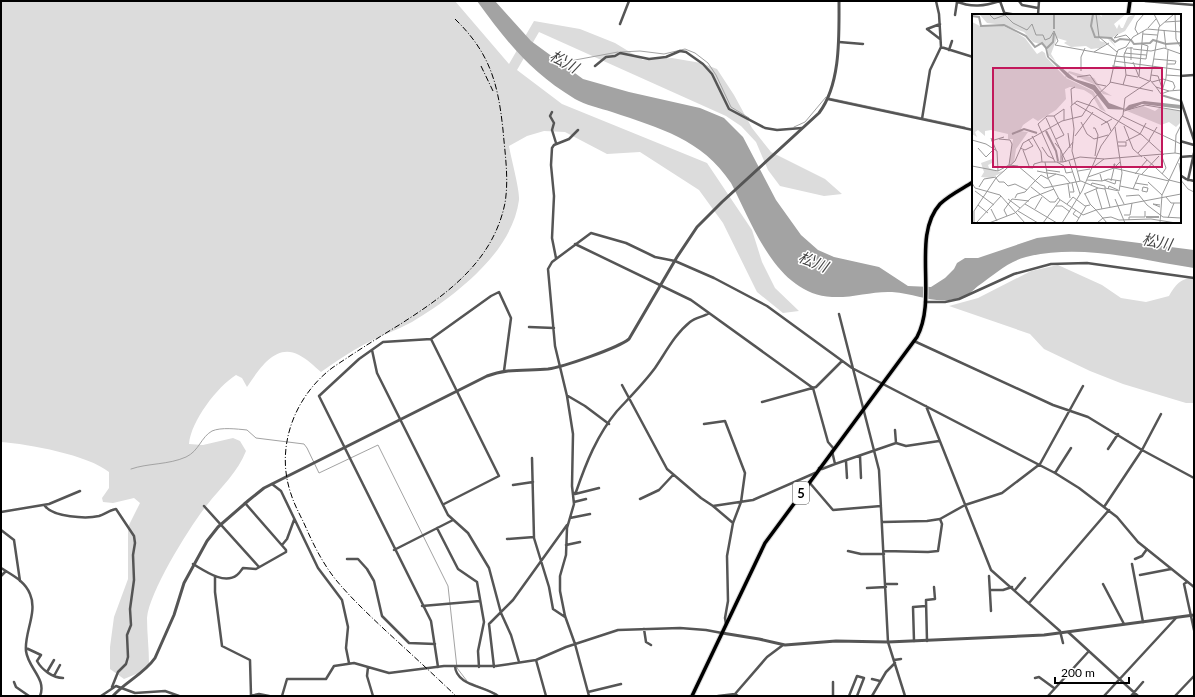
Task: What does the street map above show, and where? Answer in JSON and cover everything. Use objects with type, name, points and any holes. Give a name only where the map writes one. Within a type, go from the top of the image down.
[{"type":"main road","points":[[1128,14],[1130,1]]},
{"type":"main road","name":"5","points":[[692,696],[765,543],[815,473],[914,341],[923,322],[926,302],[928,231],[933,215],[944,200],[972,183]]},
{"type":"street","points":[[620,24],[629,1]]},
{"type":"street","points":[[113,696],[150,665],[155,658],[174,616],[184,583],[206,541],[221,525],[262,489],[487,376],[504,371],[558,367],[619,345],[626,341],[636,328],[675,261],[697,227],[818,113],[828,99],[839,42],[839,1]]},
{"type":"street","points":[[922,119],[930,70],[941,47],[940,24],[936,1]]},
{"type":"street","points":[[955,15],[957,1],[967,6],[989,4],[1000,1],[1005,14]]},
{"type":"street","points":[[1019,1],[1022,5],[1038,8]]},
{"type":"street","points":[[1038,14],[1039,1]]},
{"type":"street","points":[[1145,1],[1194,5]]},
{"type":"street","points":[[940,24],[927,29],[940,39]]},
{"type":"street","points":[[949,50],[952,41]]},
{"type":"street","points":[[839,42],[863,44]]},
{"type":"street","points":[[941,47],[972,57]]},
{"type":"street","points":[[595,66],[606,56],[615,56],[620,53],[653,59],[678,52],[686,52],[704,64],[712,74],[729,109],[765,128],[782,130],[802,128]]},
{"type":"street","points":[[1181,76],[1194,75]]},
{"type":"street","points":[[828,99],[972,130]]},
{"type":"street","points":[[1181,101],[1194,140]]},
{"type":"street","points":[[552,112],[550,116],[554,123],[552,133],[556,143]]},
{"type":"street","points":[[556,258],[552,238],[554,190],[550,162],[552,148],[556,143],[569,139],[578,130]]},
{"type":"street","points":[[1181,141],[1194,145]]},
{"type":"street","points":[[1181,157],[1193,154],[1188,180]]},
{"type":"street","points":[[1181,176],[1188,180],[1194,181]]},
{"type":"street","points":[[590,696],[575,644],[565,617],[559,588],[568,525],[574,502],[573,433],[568,396],[558,367],[548,269],[550,264],[556,258],[591,233],[626,243],[655,257],[675,261],[712,277],[764,304],[852,368],[1040,464],[1108,510],[1147,549],[1194,587]]},
{"type":"street","points":[[575,244],[691,300],[814,388],[828,442],[833,450],[835,464]]},
{"type":"street","points":[[926,302],[945,302],[959,299],[1021,271],[1059,263],[1087,263],[1194,278]]},
{"type":"street","points":[[438,667],[432,625],[343,448],[319,396],[333,385],[359,359],[385,342],[431,339],[491,296],[499,292],[511,318],[504,371]]},
{"type":"street","points":[[574,495],[588,457],[609,424],[655,368],[674,340],[686,326],[694,319],[709,313]]},
{"type":"street","points":[[839,314],[879,470],[883,522],[888,642],[905,696]]},
{"type":"street","points":[[529,327],[554,328]]},
{"type":"street","points":[[431,339],[499,476],[444,504]]},
{"type":"street","points":[[914,341],[1053,405],[1096,421],[1142,450],[1194,478]]},
{"type":"street","points":[[372,350],[376,370],[444,504],[453,520],[468,533],[489,568],[502,613],[511,635],[519,662]]},
{"type":"street","points":[[762,402],[814,388],[842,361]]},
{"type":"street","points":[[622,385],[667,469],[705,502],[713,506],[733,523]]},
{"type":"street","points":[[883,522],[927,521],[940,519],[965,505],[1002,493],[1040,464],[1083,386]]},
{"type":"street","points":[[568,396],[585,406],[609,424]]},
{"type":"street","points":[[926,406],[989,567],[1061,632],[1063,643]]},
{"type":"street","points":[[1104,507],[1142,450],[1161,414]]},
{"type":"street","points":[[704,424],[724,421],[729,428],[745,473],[742,502],[733,523],[727,556],[728,601],[725,618],[726,624]]},
{"type":"street","points":[[895,430],[896,443]]},
{"type":"street","points":[[1108,449],[1118,434]]},
{"type":"street","points":[[819,468],[822,469],[896,443],[906,446],[939,441]]},
{"type":"street","points":[[1055,473],[1071,448]]},
{"type":"street","points":[[860,456],[861,478]]},
{"type":"street","points":[[532,458],[534,537],[542,560],[553,609],[565,617]]},
{"type":"street","points":[[846,461],[847,478]]},
{"type":"street","points":[[713,506],[753,500],[815,473]]},
{"type":"street","points":[[640,499],[652,495],[659,490],[673,475]]},
{"type":"street","points":[[513,485],[532,482]]},
{"type":"street","points":[[809,482],[833,510],[881,506]]},
{"type":"street","points":[[272,484],[281,491],[318,568],[342,600],[347,623],[346,648],[349,663]]},
{"type":"street","points":[[574,495],[599,488]]},
{"type":"street","points":[[1,512],[45,506],[80,491]]},
{"type":"street","points":[[574,502],[586,499]]},
{"type":"street","points":[[193,564],[215,577],[232,576],[237,574],[243,568],[255,570],[286,552],[282,545],[245,503]]},
{"type":"street","points":[[45,506],[50,510],[81,518],[101,516],[116,509],[134,536],[134,577],[130,609],[131,625],[127,635],[128,657],[126,664],[118,672],[112,687],[102,696]]},
{"type":"street","points":[[204,506],[259,568]]},
{"type":"street","points":[[1029,603],[1108,510]]},
{"type":"street","points":[[570,519],[590,514]]},
{"type":"street","points":[[848,551],[861,554],[938,551],[942,528],[940,519]]},
{"type":"street","points":[[282,545],[287,539],[294,520]]},
{"type":"street","points":[[394,550],[453,520]]},
{"type":"street","points":[[489,625],[502,613],[519,592],[558,541],[568,525]]},
{"type":"street","points":[[437,528],[458,569],[477,582],[484,623],[478,651],[479,667]]},
{"type":"street","points":[[1,530],[14,540],[20,581]]},
{"type":"street","points":[[507,539],[534,537]]},
{"type":"street","points":[[566,545],[580,542]]},
{"type":"street","points":[[1135,559],[1142,556],[1147,549]]},
{"type":"street","points":[[347,559],[358,559],[367,569],[376,585],[381,614],[390,625],[409,643],[435,644]]},
{"type":"street","points":[[1132,564],[1143,622]]},
{"type":"street","points":[[1,568],[20,581],[29,590],[32,602],[26,648],[28,660],[42,684],[40,696]]},
{"type":"street","points":[[1140,575],[1171,569]]},
{"type":"street","points":[[1,576],[6,571]]},
{"type":"street","points":[[990,576],[991,611]]},
{"type":"street","points":[[215,577],[215,592],[222,646],[250,660],[250,696],[259,694],[269,696]]},
{"type":"street","points":[[1014,590],[1025,578]]},
{"type":"street","points":[[1187,582],[1184,584],[1193,616],[1194,630]]},
{"type":"street","points":[[867,588],[897,584]]},
{"type":"street","points":[[1103,584],[1124,624]]},
{"type":"street","points":[[927,641],[926,600],[935,599],[934,587]]},
{"type":"street","points":[[990,590],[1003,590],[1012,587]]},
{"type":"street","points":[[422,606],[480,601]]},
{"type":"street","points":[[914,641],[913,607],[926,606]]},
{"type":"street","points":[[282,696],[287,679],[327,679],[334,666],[349,663],[389,673],[455,666],[494,667],[536,660],[612,631],[644,629],[696,629],[759,639],[783,645],[842,641],[927,641],[1031,636],[1193,616]]},
{"type":"street","points":[[1104,696],[1176,618]]},
{"type":"street","points":[[484,623],[489,625]]},
{"type":"street","points":[[489,625],[494,667]]},
{"type":"street","points":[[644,629],[646,642],[651,645]]},
{"type":"street","points":[[1067,631],[1138,696]]},
{"type":"street","points":[[735,694],[767,657],[783,645]]},
{"type":"street","points":[[26,648],[41,655],[37,661],[47,672],[54,676],[63,678]]},
{"type":"street","points":[[1048,696],[1088,651]]},
{"type":"street","points":[[872,696],[888,670],[895,662],[901,659]]},
{"type":"street","points":[[47,672],[54,660]]},
{"type":"street","points":[[536,660],[546,696]]},
{"type":"street","points":[[54,676],[60,665]]},
{"type":"street","points":[[455,666],[456,671],[465,682],[491,691],[498,696]]},
{"type":"street","points":[[368,668],[367,676],[373,696]]},
{"type":"street","points":[[849,696],[857,676],[864,678],[857,696]]},
{"type":"street","points":[[1176,696],[1194,676]]},
{"type":"street","points":[[1036,678],[1039,677],[1054,688]]},
{"type":"street","points":[[872,679],[880,681]]},
{"type":"street","points":[[14,682],[16,686],[29,696]]},
{"type":"street","points":[[833,682],[833,696]]},
{"type":"street","points":[[1131,696],[1143,682]]},
{"type":"street","points":[[588,692],[621,684]]},
{"type":"street","points":[[112,687],[122,687],[135,693],[165,691],[179,696]]},
{"type":"street","points":[[718,696],[735,694],[738,696]]},
{"type":"shaded area","points":[[1,1],[455,1],[509,64],[534,21],[580,29],[615,43],[643,60],[672,58],[701,63],[717,69],[734,95],[752,128],[771,152],[825,179],[842,194],[824,196],[780,186],[768,170],[756,142],[741,126],[726,116],[539,32],[517,70],[562,104],[707,163],[752,230],[762,262],[775,288],[799,311],[783,313],[757,292],[723,223],[699,190],[640,152],[607,154],[565,132],[544,131],[527,136],[509,146],[519,196],[514,219],[505,238],[493,255],[463,286],[412,322],[365,344],[321,372],[299,355],[290,352],[282,352],[275,355],[262,366],[247,387],[242,378],[236,375],[213,396],[206,405],[195,425],[189,444],[203,445],[233,438],[240,441],[246,451],[234,473],[207,505],[191,528],[162,576],[149,607],[147,618],[149,664],[141,672],[124,679],[110,669],[110,647],[114,617],[128,579],[128,527],[140,503],[134,498],[113,503],[103,502],[102,498],[109,488],[109,472],[87,460],[58,451],[1,442]]},
{"type":"shaded area","points":[[1058,265],[1102,285],[1121,298],[1146,302],[1169,296],[1179,283],[1185,279],[1194,277],[1194,403],[1186,403],[1123,384],[1090,371],[1044,349],[1030,334],[949,306],[978,298],[1031,271]]},
{"type":"water","name":"松川","points":[[477,1],[495,1],[531,41],[583,79],[629,92],[700,108],[724,118],[743,137],[776,200],[801,235],[818,250],[834,257],[879,267],[908,286],[931,287],[945,278],[954,269],[957,263],[965,258],[978,258],[1037,238],[1069,234],[1194,250],[1194,268],[1110,254],[1089,252],[1047,253],[1019,259],[1001,269],[967,295],[953,299],[936,300],[892,292],[877,292],[840,297],[812,293],[796,284],[781,271],[758,237],[731,183],[707,156],[693,145],[663,130],[583,103],[559,89],[520,55]]},
{"type":"waterway","points":[[621,52],[640,51],[664,54],[685,49],[695,53],[708,63],[716,75],[731,107],[749,118]]},
{"type":"waterway","name":"松川","points":[[559,63],[618,52]]},
{"type":"waterway","points":[[794,127],[805,122],[826,97]]},
{"type":"waterway","points":[[829,98],[965,127]]},
{"type":"waterway","points":[[1181,180],[1188,189],[1194,192]]},
{"type":"waterway","points":[[131,469],[179,460],[186,457],[194,451],[208,434],[212,431],[220,429],[247,430],[256,438],[304,444],[319,473],[378,445],[448,586],[457,668],[467,681]]},
{"type":"waterway","points":[[471,683],[497,694]]},
{"type":"railway","points":[[455,19],[477,44],[495,83],[501,113],[507,176],[505,203],[499,224],[490,243],[479,260],[450,289],[417,314],[332,368],[307,393],[298,408],[291,425],[285,459],[287,477],[294,503],[317,550],[336,580],[366,612],[456,696]]},
{"type":"railway","points":[[481,66],[493,91]]}]
